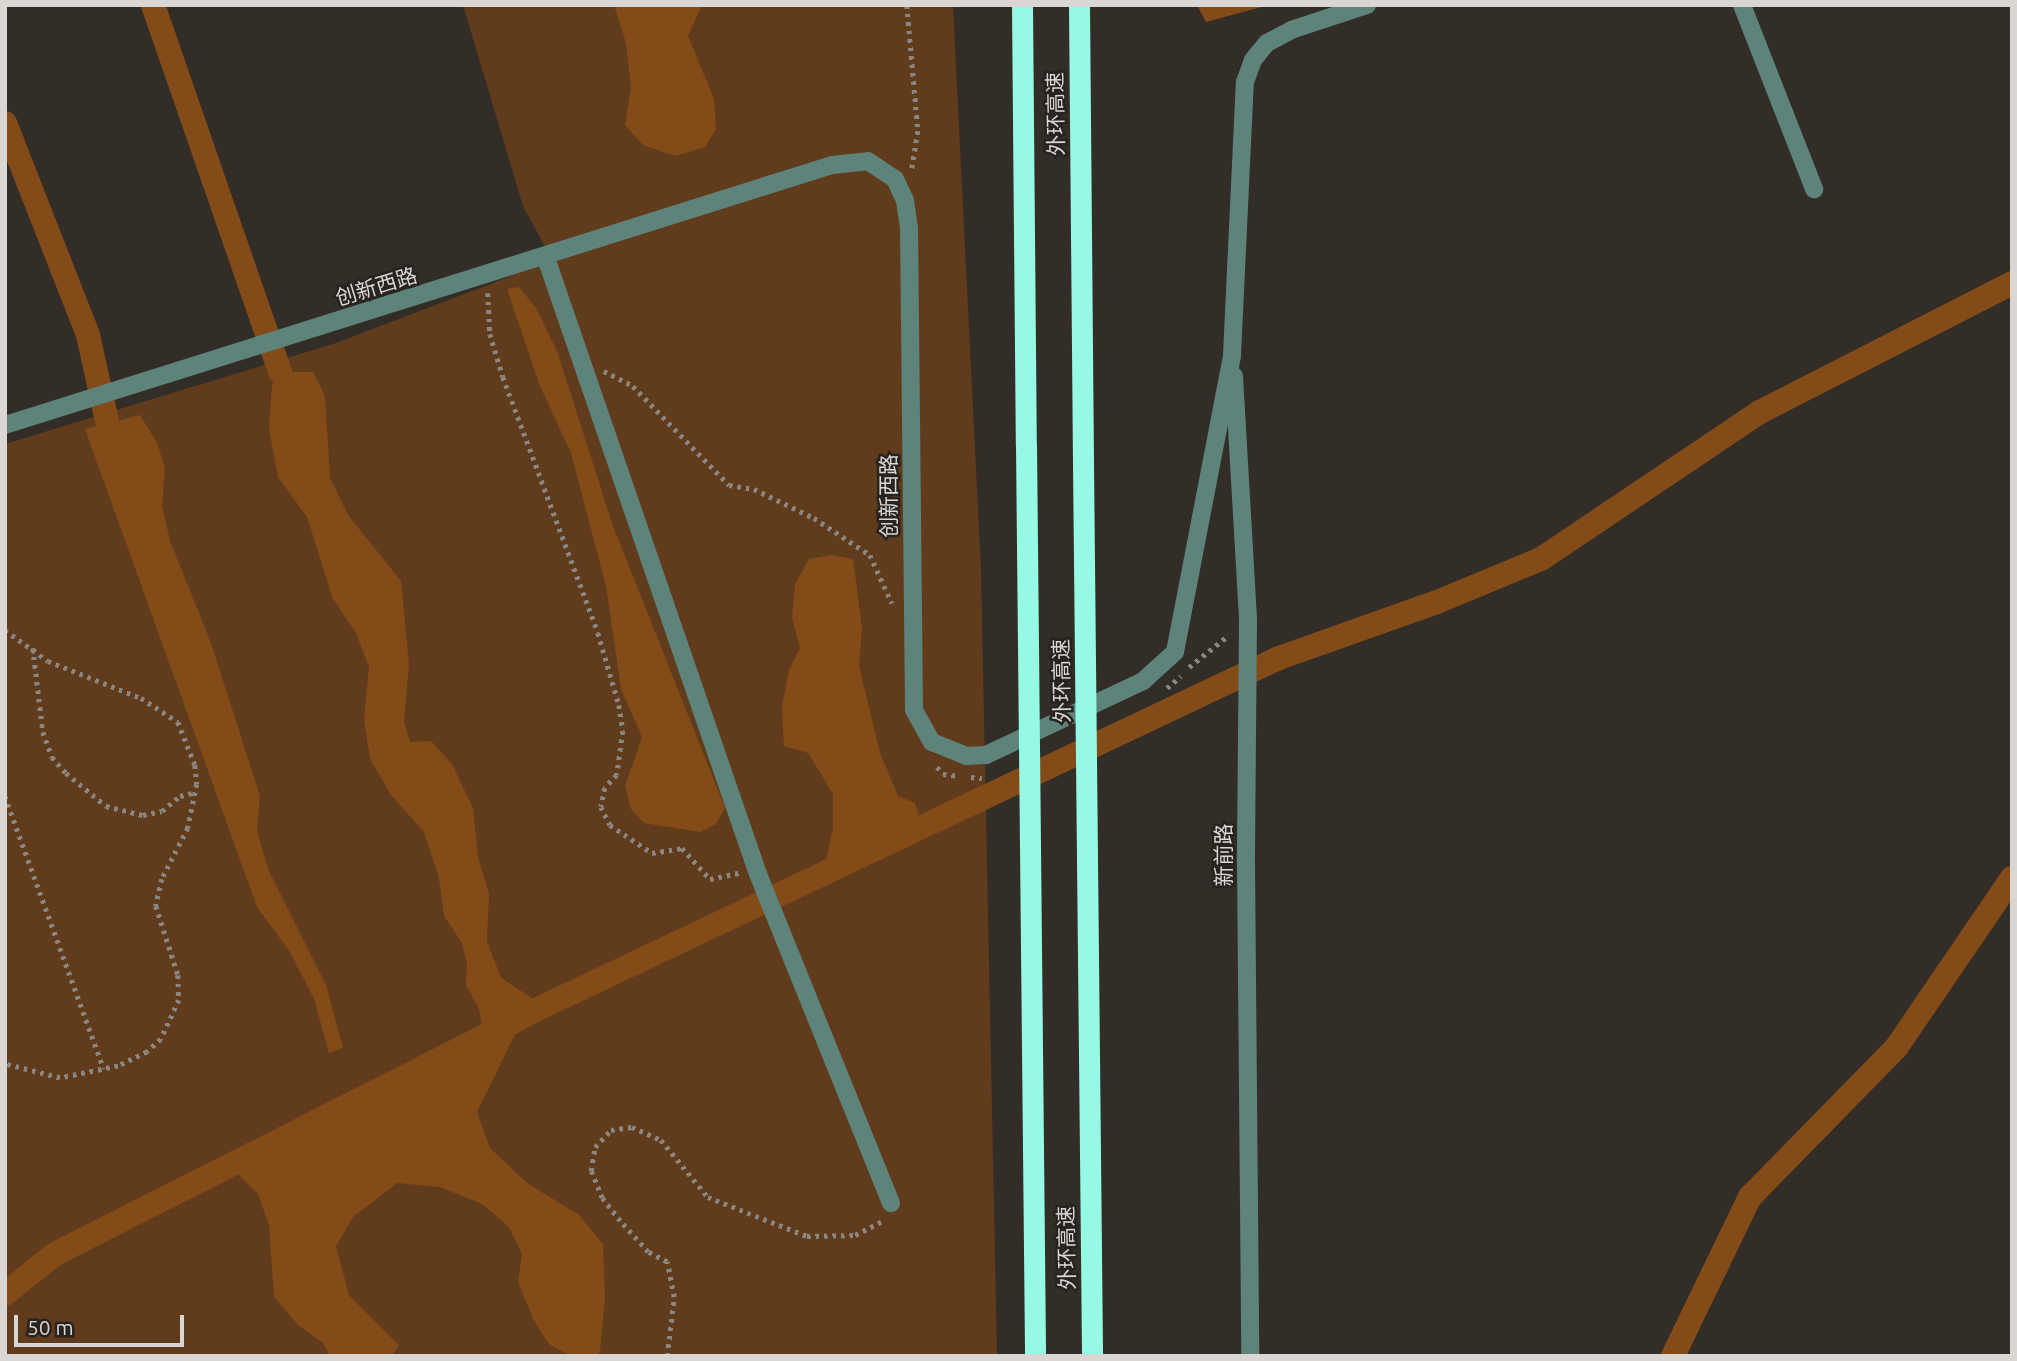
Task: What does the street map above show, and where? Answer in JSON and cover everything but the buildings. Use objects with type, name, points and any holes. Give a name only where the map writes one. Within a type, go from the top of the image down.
[{"type":"highway","name":"外环高速","points":[[1022,5],[1035,1356]]},
{"type":"highway","name":"外环高速","points":[[1079,5],[1092,1356]]},
{"type":"street","name":"创新西路","points":[[5,425],[546,258],[852,160],[883,167],[895,179],[907,211],[912,696],[919,726],[948,752],[986,755],[1143,681],[1175,652],[1232,355],[1240,109],[1253,60],[1267,43],[1290,30],[1367,5]]},
{"type":"street","points":[[1742,5],[1814,189]]},
{"type":"street","points":[[546,258],[756,869],[891,1203]]},
{"type":"street","name":"新前路","points":[[1232,355],[1248,622],[1250,1356]]},
{"type":"path","points":[[907,5],[918,131],[907,211]]},
{"type":"path","points":[[484,277],[492,303],[491,334],[503,377],[598,633],[618,705],[623,731],[617,775],[606,788],[601,807],[610,825],[632,842],[652,853],[682,848],[710,879],[756,869]]},
{"type":"path","points":[[583,366],[606,371],[634,386],[729,485],[754,489],[814,518],[870,555],[892,603],[894,617]]},
{"type":"path","points":[[1162,690],[1248,622]]},
{"type":"path","points":[[5,630],[71,673],[141,698],[178,722],[195,765],[196,792],[188,828],[162,879],[156,906],[173,950],[179,1000],[161,1039],[147,1052],[104,1069],[60,1078],[5,1064]]},
{"type":"path","points":[[33,649],[43,732],[52,757],[66,773],[106,806],[143,815],[162,811],[180,796],[196,792]]},
{"type":"path","points":[[935,765],[943,774],[982,778]]},
{"type":"path","points":[[5,796],[104,1069]]},
{"type":"path","points":[[667,1356],[674,1297],[667,1262],[648,1252],[620,1221],[602,1198],[591,1171],[595,1147],[611,1129],[632,1127],[661,1140],[708,1197],[807,1236],[855,1235],[888,1218],[891,1203]]},
{"type":"shaded area","points":[[463,5],[953,5],[981,571],[997,1356],[5,1356],[5,444],[336,343],[509,277],[547,250],[523,206]]},
{"type":"shaded area","points":[[614,5],[702,5],[688,36],[714,99],[716,129],[705,147],[675,156],[643,145],[625,125],[631,88],[626,43]]},
{"type":"shaded area","points":[[1197,5],[1269,5],[1206,22]]},
{"type":"shaded area","points":[[519,287],[536,308],[557,351],[613,526],[725,808],[716,824],[700,832],[644,823],[631,809],[625,786],[642,737],[621,689],[606,586],[571,453],[540,386],[507,289]]},
{"type":"shaded area","points":[[280,372],[313,372],[325,396],[330,478],[348,515],[401,581],[409,664],[404,721],[410,742],[431,741],[452,764],[473,808],[478,857],[489,894],[487,941],[501,978],[544,1006],[524,1016],[477,1112],[490,1148],[527,1183],[579,1215],[603,1244],[605,1297],[600,1352],[594,1356],[571,1356],[549,1344],[534,1321],[518,1282],[522,1254],[509,1227],[482,1204],[440,1187],[397,1183],[353,1217],[336,1246],[349,1295],[399,1345],[392,1356],[330,1356],[323,1343],[298,1325],[274,1297],[269,1225],[258,1194],[228,1164],[483,1036],[479,1009],[466,985],[467,964],[462,943],[444,916],[439,878],[424,832],[391,795],[370,759],[364,719],[369,667],[356,633],[333,599],[307,517],[278,477],[269,429],[272,386]]},
{"type":"shaded area","points":[[140,415],[157,443],[165,468],[162,505],[170,541],[211,643],[260,796],[257,831],[268,869],[326,985],[343,1048],[329,1053],[314,999],[290,952],[257,907],[85,429]]},
{"type":"shaded area","points":[[831,555],[853,559],[862,628],[859,666],[880,753],[898,796],[915,803],[923,827],[823,875],[833,828],[833,794],[808,753],[784,746],[782,707],[789,670],[800,648],[792,618],[795,584],[809,559]]},
{"type":"waterway","points":[[153,5],[280,372]]},
{"type":"waterway","points":[[5,123],[88,335],[108,426]]},
{"type":"waterway","points":[[5,1294],[55,1254],[544,1006],[1279,658],[1437,602],[1541,559],[1760,412],[2012,283]]},
{"type":"waterway","points":[[1673,1356],[1750,1197],[1896,1048],[2012,878]]}]
